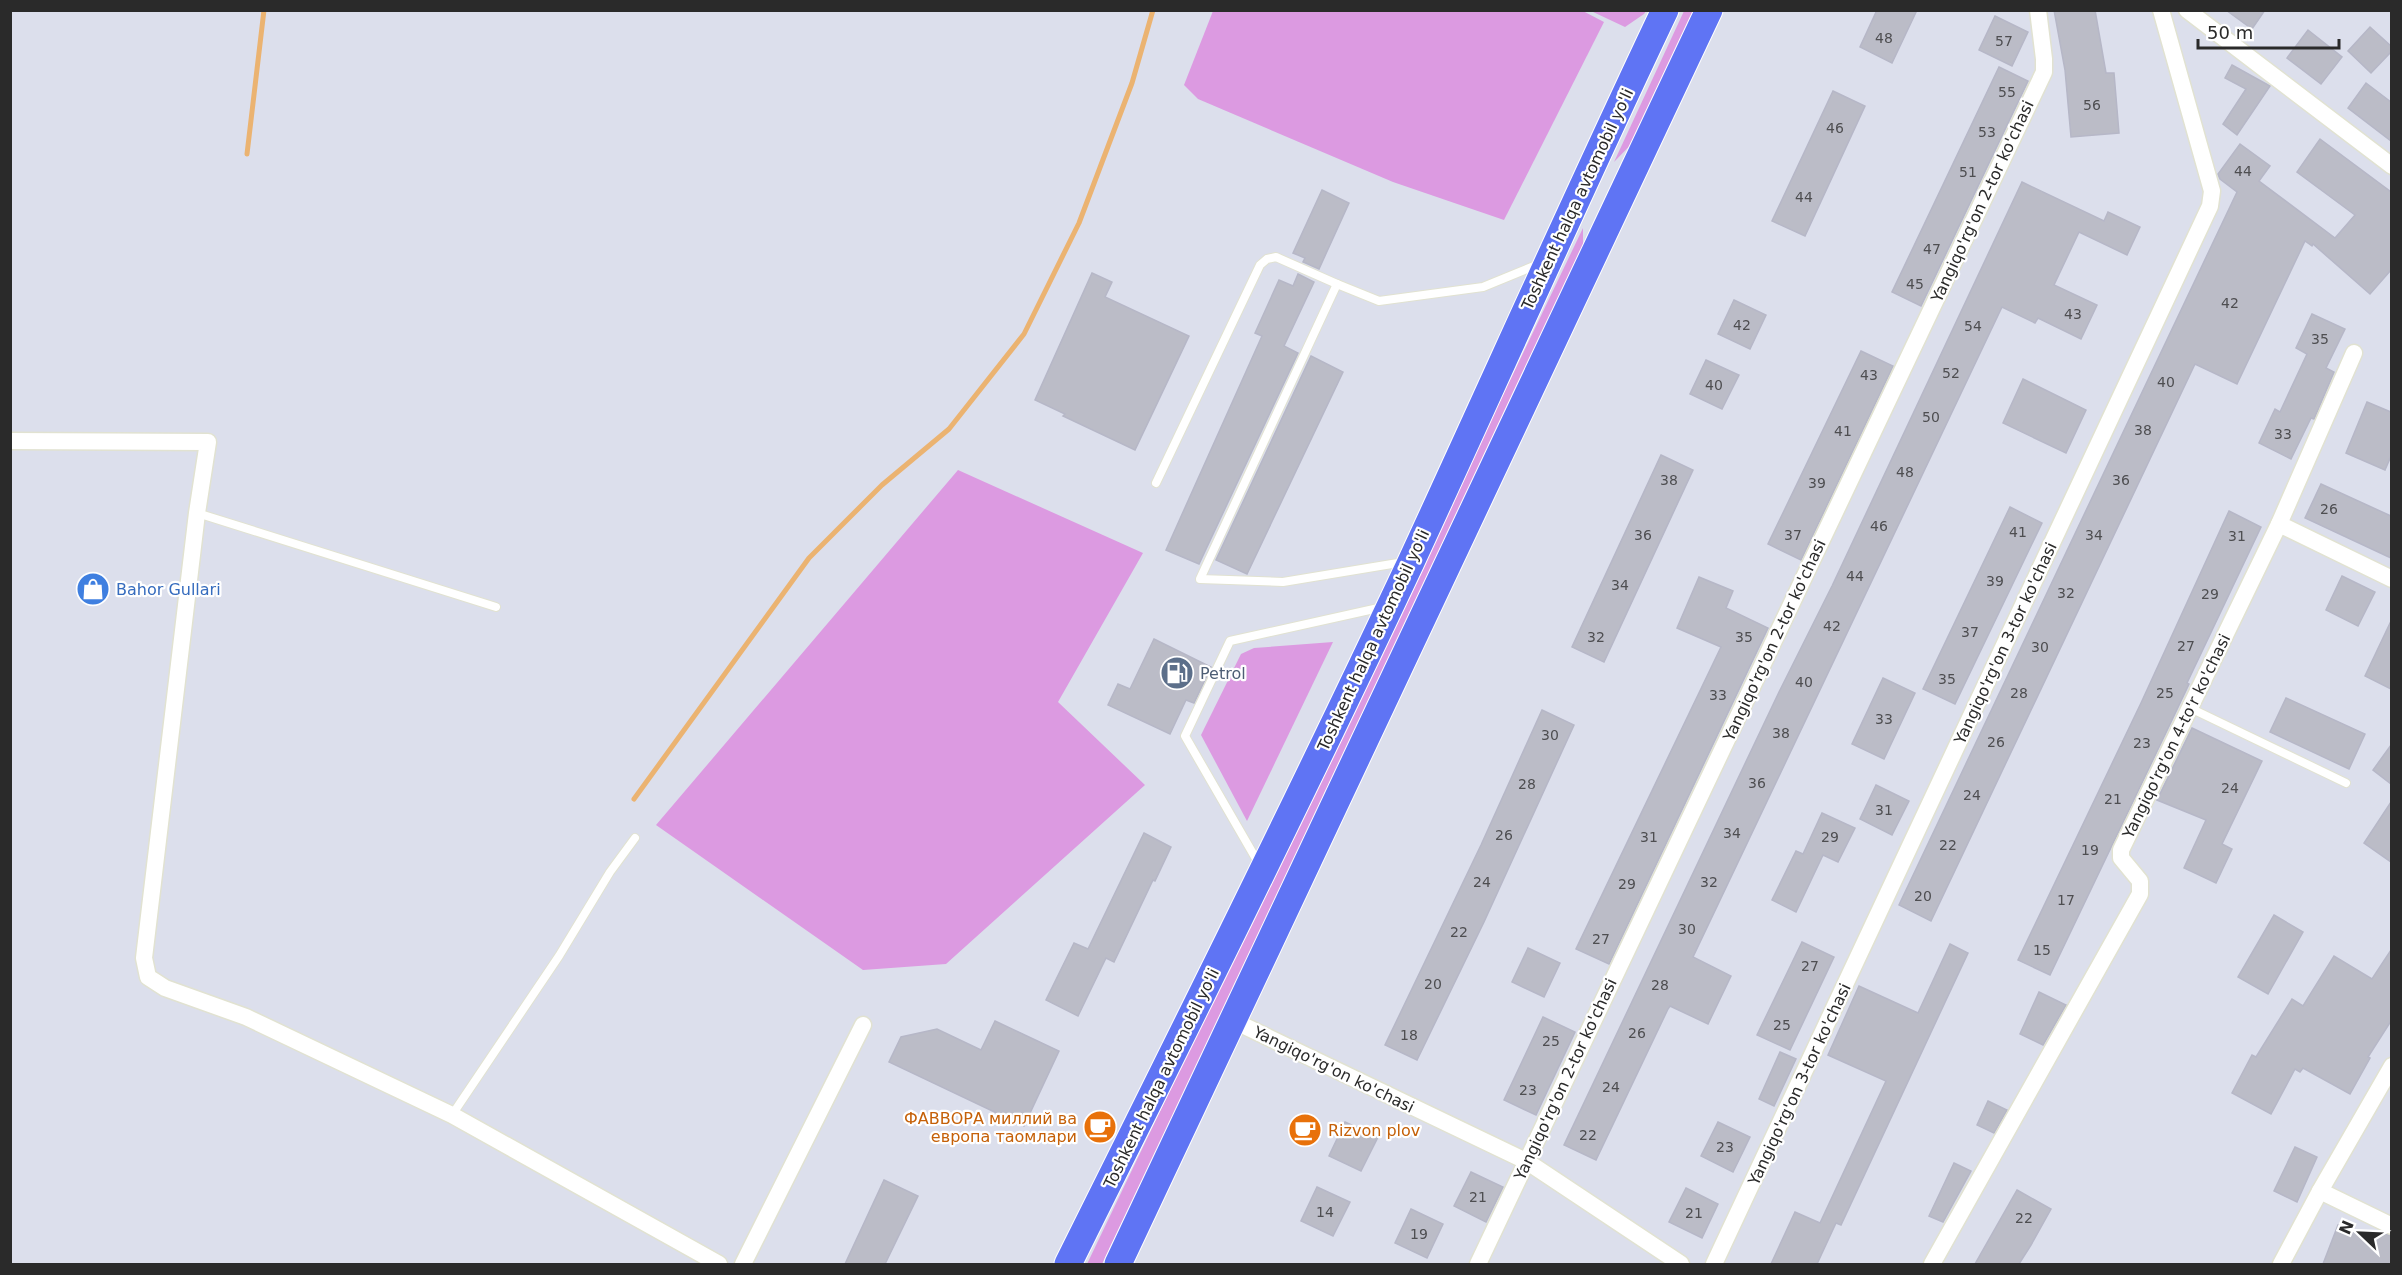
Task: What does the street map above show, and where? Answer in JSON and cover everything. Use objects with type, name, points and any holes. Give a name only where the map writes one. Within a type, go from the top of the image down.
[{"type":"highway","name":"Toshkent halqa avtomobil yo'li","points":[[1068,1264],[1263,871],[1411,561],[1665,10]]},
{"type":"highway","points":[[1118,1264],[1709,10]]},
{"type":"highway","points":[[1585,180],[1621,197]]},
{"type":"street","name":"Yangiqo'rg'on 2-tor ko'chasi","points":[[1478,1264],[2044,72],[2038,10]]},
{"type":"street","name":"Yangiqo'rg'on 3-tor ko'chasi","points":[[1714,1264],[2210,206],[2212,191],[2161,10]]},
{"type":"street","points":[[2187,10],[2391,166]]},
{"type":"street","name":"Yangiqo'rg'on 4-to'r ko'chasi","points":[[1932,1264],[2140,894],[2140,881],[2121,858],[2121,850],[2279,524],[2354,353]]},
{"type":"street","points":[[10,441],[208,442],[197,513],[144,958],[148,977],[165,988],[246,1017],[452,1115],[718,1264]]},
{"type":"street","points":[[2279,524],[2391,579]]},
{"type":"street","name":"Yangiqo'rg'on ko'chasi","points":[[1234,1021],[1526,1161],[1681,1264]]},
{"type":"street","points":[[743,1264],[863,1025]]},
{"type":"street","points":[[2281,1264],[2391,1066]]},
{"type":"street","points":[[2320,1191],[2391,1226]]},
{"type":"lane","points":[[1156,483],[1260,265],[1267,259],[1276,257],[1379,301],[1483,287],[1548,260]]},
{"type":"lane","points":[[1337,284],[1200,579],[1283,582],[1411,561]]},
{"type":"lane","points":[[197,513],[496,607]]},
{"type":"lane","points":[[1263,871],[1185,736],[1230,641],[1389,606]]},
{"type":"lane","points":[[2190,708],[2346,783]]},
{"type":"lane","points":[[452,1115],[559,956],[610,872],[635,838]]},
{"type":"shaded area","points":[[1581,10],[1604,22],[1504,220],[1393,182],[1198,99],[1184,85],[1213,11]]},
{"type":"shaded area","points":[[1646,10],[1644,14],[1625,27],[1591,11]]},
{"type":"shaded area","points":[[1684,11],[1699,11],[1643,132],[1614,162]]},
{"type":"shaded area","points":[[1583,228],[1583,256],[1102,1264],[1087,1264]]},
{"type":"shaded area","points":[[958,470],[1143,553],[1058,702],[1145,785],[946,964],[863,970],[656,825]]},
{"type":"shaded area","points":[[1333,642],[1247,821],[1201,735],[1241,654],[1254,648]]},
{"type":"building","points":[[1877,10],[1917,10],[1892,63],[1860,47]]},
{"type":"building","points":[[2054,10],[2095,10],[2106,73],[2114,73],[2119,133],[2071,137],[2065,70]]},
{"type":"building","points":[[2226,10],[2265,10],[2252,29]]},
{"type":"building","points":[[1995,16],[2028,32],[2012,66],[1979,50]]},
{"type":"building","points":[[2370,27],[2391,46],[2391,52],[2371,73],[2348,51]]},
{"type":"building","points":[[2308,30],[2342,57],[2321,84],[2287,58]]},
{"type":"building","points":[[2232,65],[2270,86],[2237,135],[2223,124],[2246,89],[2225,78]]},
{"type":"building","points":[[1999,67],[2028,81],[1921,306],[1892,292]]},
{"type":"building","points":[[2366,83],[2391,102],[2391,141],[2348,108]]},
{"type":"building","points":[[1833,91],[1865,106],[1805,236],[1772,221]]},
{"type":"building","points":[[2320,139],[2391,192],[2391,270],[2370,294],[2313,244],[2312,246],[2305,241],[2237,384],[2195,364],[1931,921],[1899,905],[2237,192],[2220,179],[2218,174],[2240,144],[2270,166],[2259,181],[2335,238],[2355,215],[2297,172]]},
{"type":"building","points":[[2022,182],[2104,221],[2108,212],[2140,227],[2127,255],[2079,232],[2054,285],[2097,305],[2081,339],[2038,318],[2035,323],[2002,307],[1693,957],[1731,976],[1708,1024],[1670,1006],[1596,1160],[1564,1145],[1779,692],[1832,586]]},
{"type":"building","points":[[1322,190],[1349,203],[1319,269],[1303,262],[1305,258],[1293,253]]},
{"type":"building","points":[[1092,273],[1112,282],[1105,297],[1189,336],[1135,450],[1035,400]]},
{"type":"building","points":[[1298,274],[1314,282],[1284,346],[1298,353],[1199,564],[1166,550],[1262,336],[1255,333],[1279,280],[1293,286]]},
{"type":"building","points":[[1734,300],[1766,315],[1750,349],[1718,334]]},
{"type":"building","points":[[2312,314],[2345,329],[2326,368],[2334,372],[2314,419],[2311,418],[2291,459],[2259,443],[2275,409],[2280,412],[2307,354],[2296,348]]},
{"type":"building","points":[[1861,351],[1893,366],[1801,560],[1768,544]]},
{"type":"building","points":[[1311,356],[1343,372],[1247,574],[1216,560]]},
{"type":"building","points":[[1706,360],[1739,375],[1722,409],[1690,394]]},
{"type":"building","points":[[2023,379],[2086,410],[2066,453],[2003,423]]},
{"type":"building","points":[[2367,402],[2391,412],[2391,456],[2385,470],[2346,453]]},
{"type":"building","points":[[1661,455],[1693,470],[1604,662],[1572,647]]},
{"type":"building","points":[[2321,484],[2391,516],[2391,558],[2305,518]]},
{"type":"building","points":[[2010,507],[2042,523],[1955,704],[1923,689]]},
{"type":"building","points":[[2229,511],[2261,527],[2050,975],[2018,960],[2141,703]]},
{"type":"building","points":[[2342,576],[2375,592],[2358,626],[2326,610]]},
{"type":"building","points":[[1699,577],[1733,591],[1726,608],[1768,628],[1609,964],[1576,949],[1721,647],[1677,628]]},
{"type":"building","points":[[2391,621],[2391,689],[2365,676]]},
{"type":"building","points":[[1154,639],[1211,667],[1194,703],[1186,700],[1170,734],[1108,705],[1118,684],[1130,689]]},
{"type":"building","points":[[1883,678],[1915,693],[1884,759],[1852,744]]},
{"type":"building","points":[[2286,698],[2365,734],[2349,769],[2270,732]]},
{"type":"building","points":[[1542,710],[1574,725],[1484,922],[1417,1060],[1385,1045],[1481,845]]},
{"type":"building","points":[[2192,728],[2262,761],[2222,844],[2232,849],[2216,883],[2184,868],[2206,820],[2157,800]]},
{"type":"building","points":[[2391,745],[2391,784],[2373,770]]},
{"type":"building","points":[[1876,785],[1909,801],[1892,835],[1860,819]]},
{"type":"building","points":[[2391,802],[2391,862],[2364,843]]},
{"type":"building","points":[[1822,813],[1855,828],[1838,862],[1823,855],[1796,912],[1772,900],[1796,851],[1803,854]]},
{"type":"building","points":[[1144,833],[1171,847],[1114,962],[1106,958],[1078,1016],[1046,1000],[1074,943],[1088,949]]},
{"type":"building","points":[[2274,915],[2303,932],[2268,994],[2238,977]]},
{"type":"building","points":[[1802,942],[1834,957],[1790,1050],[1757,1035]]},
{"type":"building","points":[[1950,944],[1968,953],[1841,1225],[1836,1223],[1817,1264],[1771,1264],[1795,1212],[1820,1223],[1886,1081],[1828,1055],[1859,986],[1918,1013]]},
{"type":"building","points":[[1528,948],[1560,963],[1544,997],[1512,982]]},
{"type":"building","points":[[2391,950],[2391,1021],[2368,1057],[2370,1058],[2350,1094],[2303,1068],[2300,1072],[2295,1069],[2271,1114],[2232,1093],[2252,1055],[2256,1057],[2292,999],[2303,1006],[2334,956],[2372,979]]},
{"type":"building","points":[[2039,992],[2066,1005],[2043,1045],[2020,1034]]},
{"type":"building","points":[[1543,1017],[1575,1032],[1536,1115],[1504,1100]]},
{"type":"building","points":[[995,1021],[1059,1051],[1024,1126],[889,1062],[901,1037],[937,1029],[981,1050]]},
{"type":"building","points":[[1780,1052],[1796,1059],[1774,1106],[1759,1099]]},
{"type":"building","points":[[1988,1101],[2007,1110],[1994,1133],[1977,1125]]},
{"type":"building","points":[[1345,1122],[1378,1137],[1361,1171],[1329,1156]]},
{"type":"building","points":[[1718,1122],[1750,1137],[1733,1172],[1701,1156]]},
{"type":"building","points":[[2295,1147],[2317,1157],[2297,1202],[2274,1191]]},
{"type":"building","points":[[1954,1163],[1971,1171],[1943,1222],[1929,1216]]},
{"type":"building","points":[[1471,1172],[1503,1187],[1486,1222],[1454,1206]]},
{"type":"building","points":[[884,1180],[918,1196],[885,1264],[845,1264]]},
{"type":"building","points":[[1317,1187],[1350,1202],[1333,1236],[1301,1221]]},
{"type":"building","points":[[1686,1188],[1718,1204],[1702,1238],[1669,1222]]},
{"type":"building","points":[[2017,1190],[2051,1209],[2031,1245],[2019,1264],[1975,1264]]},
{"type":"building","points":[[1411,1209],[1443,1224],[1427,1258],[1395,1243]]},
{"type":"building","points":[[2338,1225],[2375,1239],[2378,1231],[2391,1236],[2391,1264],[2323,1264]]},
{"type":"waterway","points":[[247,154],[264,10]]},
{"type":"waterway","points":[[634,799],[809,558],[882,485],[949,429],[1024,334],[1079,223],[1132,83],[1153,10]]},
{"type":"place","name":"Bahor Gullari","points":[[93,589]]},
{"type":"place","name":"Petrol","points":[[1177,673]]},
{"type":"place","name":"ФАВВОРА миллий ва европа таомлари","points":[[1100,1127]]},
{"type":"place","name":"Rizvon plov","points":[[1305,1130]]}]
